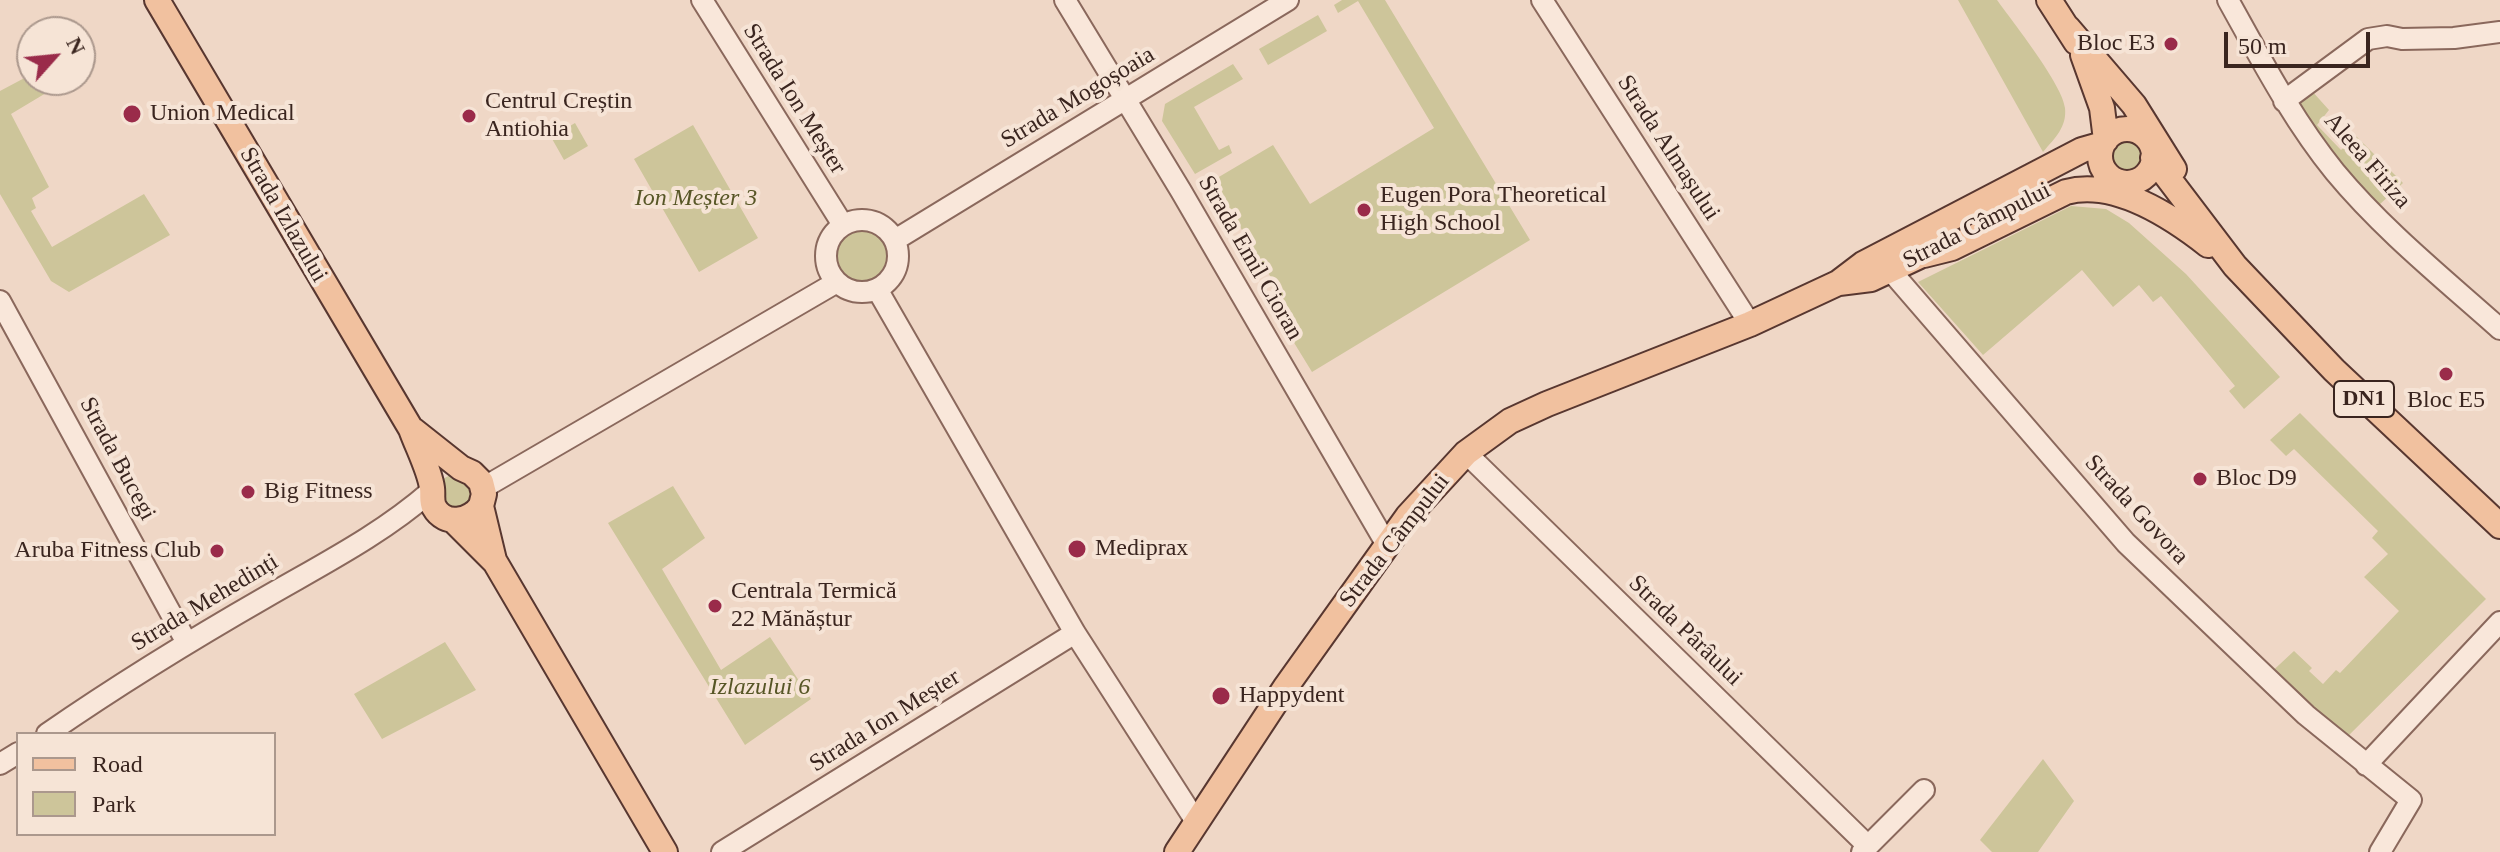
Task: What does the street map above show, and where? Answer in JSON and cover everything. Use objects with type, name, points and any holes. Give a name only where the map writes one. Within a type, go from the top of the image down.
[{"type":"main road","name":"Strada Izlazului","points":[[157,0],[411,429],[432,489],[434,506],[495,562],[665,852]]},
{"type":"main road","name":"DN1","points":[[2064,17],[2150,144],[2153,158],[2228,258]]},
{"type":"main road","points":[[2064,17],[2100,98],[2105,142],[2100,154],[2102,165],[2108,174],[2120,181],[2142,178],[2149,171],[2153,158]]},
{"type":"main road","points":[[2064,17],[2134,105],[2228,258]]},
{"type":"main road","points":[[2105,142],[2122,130],[2140,133]]},
{"type":"main road","name":"Strada Câmpului","points":[[1177,852],[1285,688],[1408,516],[1466,453],[1510,421],[1547,404],[1750,324],[1838,283],[1863,264],[2082,150],[2105,142]]},
{"type":"main road","name":"Strada Câmpului","points":[[1838,283],[1871,279],[2066,181],[2086,176],[2120,181]]},
{"type":"main road","name":"DN1","points":[[2120,181],[2170,209],[2228,258],[2334,370],[2500,526]]},
{"type":"main road","points":[[1924,255],[1952,248],[2066,192],[2085,189],[2109,192],[2139,203],[2228,258]]},
{"type":"main road","name":"Strada Izlazului","points":[[411,429],[477,477],[495,562]]},
{"type":"main road","points":[[432,489],[446,470],[461,468]]},
{"type":"main road","points":[[449,518],[469,517],[482,497]]},
{"type":"street","name":"Strada Ion Meșter","points":[[702,0],[843,225]]},
{"type":"street","name":"Strada Emil Cioran","points":[[1065,0],[1387,545]]},
{"type":"street","name":"Strada Mogoșoaia","points":[[895,240],[1288,0]]},
{"type":"street","name":"Strada Almașului","points":[[1542,0],[1750,324]]},
{"type":"street","name":"Aleea Firiza","points":[[2228,0],[2284,101],[2335,172],[2422,259],[2500,329]]},
{"type":"street","points":[[2284,101],[2356,46],[2377,36],[2454,38],[2500,32]]},
{"type":"street","points":[[861,220],[878,223],[895,240],[898,256],[895,271],[877,289],[865,292],[852,290],[837,282],[828,266],[827,250],[833,235],[843,225],[861,220]]},
{"type":"street","name":"Strada Govora","points":[[1890,270],[2126,543],[2295,705],[2411,800],[2380,852]]},
{"type":"street","points":[[482,497],[837,282]]},
{"type":"street","points":[[877,289],[1075,633],[1197,823]]},
{"type":"street","name":"Strada Bucegi","points":[[0,301],[187,643]]},
{"type":"street","name":"Strada Pârâului","points":[[1466,453],[1865,849]]},
{"type":"street","name":"Strada Mehedinți","points":[[50,732],[119,684],[393,523],[432,489]]},
{"type":"street","name":"Strada Mehedinți","points":[[393,523],[449,518]]},
{"type":"street","points":[[2366,765],[2500,622]]},
{"type":"street","name":"Strada Ion Meșter","points":[[722,852],[1075,633]]},
{"type":"street","points":[[1865,849],[1924,790]]},
{"type":"green space","points":[[1342,0],[1385,0],[1530,240],[1312,372],[1266,297],[1278,289],[1212,181],[1273,145],[1310,204],[1434,128],[1358,1],[1338,13],[1334,5]]},
{"type":"green space","points":[[1958,0],[1997,0],[2056,84],[2065,108],[2064,121],[2043,152]]},
{"type":"green space","points":[[1318,15],[1327,31],[1268,65],[1259,49]]},
{"type":"green space","points":[[1233,64],[1243,79],[1194,107],[1219,150],[1229,145],[1232,153],[1195,174],[1162,121],[1165,104]]},
{"type":"green space","points":[[16,82],[16,96],[41,96],[11,114],[49,187],[32,198],[36,208],[31,211],[52,247],[144,194],[170,235],[69,292],[51,281],[0,194],[0,91]]},
{"type":"green space","points":[[2311,90],[2329,110],[2317,125],[2341,150],[2356,136],[2403,183],[2379,205],[2293,108]]},
{"type":"green space","points":[[575,123],[588,146],[564,160],[551,137]]},
{"type":"green space","name":"Ion Meșter 3","points":[[693,125],[758,238],[699,272],[634,159]]},
{"type":"green space","points":[[2128,135],[2143,141],[2149,156],[2143,171],[2128,177],[2113,171],[2107,156],[2113,141]]},
{"type":"green space","points":[[2071,206],[2106,209],[2129,223],[2186,274],[2280,377],[2244,409],[2229,391],[2235,386],[2161,296],[2153,302],[2139,285],[2113,307],[2082,270],[1983,355],[1918,282]]},
{"type":"green space","points":[[861,224],[882,233],[891,254],[882,275],[861,284],[840,275],[831,254],[840,233]]},
{"type":"green space","points":[[2300,413],[2486,599],[2340,744],[2266,677],[2294,651],[2323,684],[2336,670],[2340,673],[2399,611],[2364,577],[2388,554],[2372,538],[2378,531],[2294,449],[2286,456],[2270,440]]},
{"type":"green space","points":[[464,473],[479,501],[450,514],[437,490],[447,477]]},
{"type":"green space","name":"Izlazului 6","points":[[673,486],[705,538],[662,569],[721,670],[770,637],[811,699],[745,745],[608,523]]},
{"type":"green space","points":[[445,642],[476,690],[382,739],[354,694]]},
{"type":"green space","points":[[2043,759],[2074,801],[2038,852],[1992,852],[1980,840]]},
{"type":"place","name":"Bloc E3","points":[[2171,44]]},
{"type":"place","name":"Union Medical","points":[[132,114]]},
{"type":"place","name":"Centrul Creștin Antiohia","points":[[469,116]]},
{"type":"place","name":"Eugen Pora Theoretical High School","points":[[1364,210]]},
{"type":"place","name":"Bloc E5","points":[[2446,374]]},
{"type":"place","name":"Bloc D9","points":[[2200,479]]},
{"type":"place","name":"Big Fitness","points":[[248,492]]},
{"type":"place","name":"Mediprax","points":[[1077,549]]},
{"type":"place","name":"Aruba Fitness Club","points":[[217,551]]},
{"type":"place","name":"Centrala Termică 22 Mănăștur","points":[[715,606]]},
{"type":"place","name":"Happydent","points":[[1221,696]]}]
